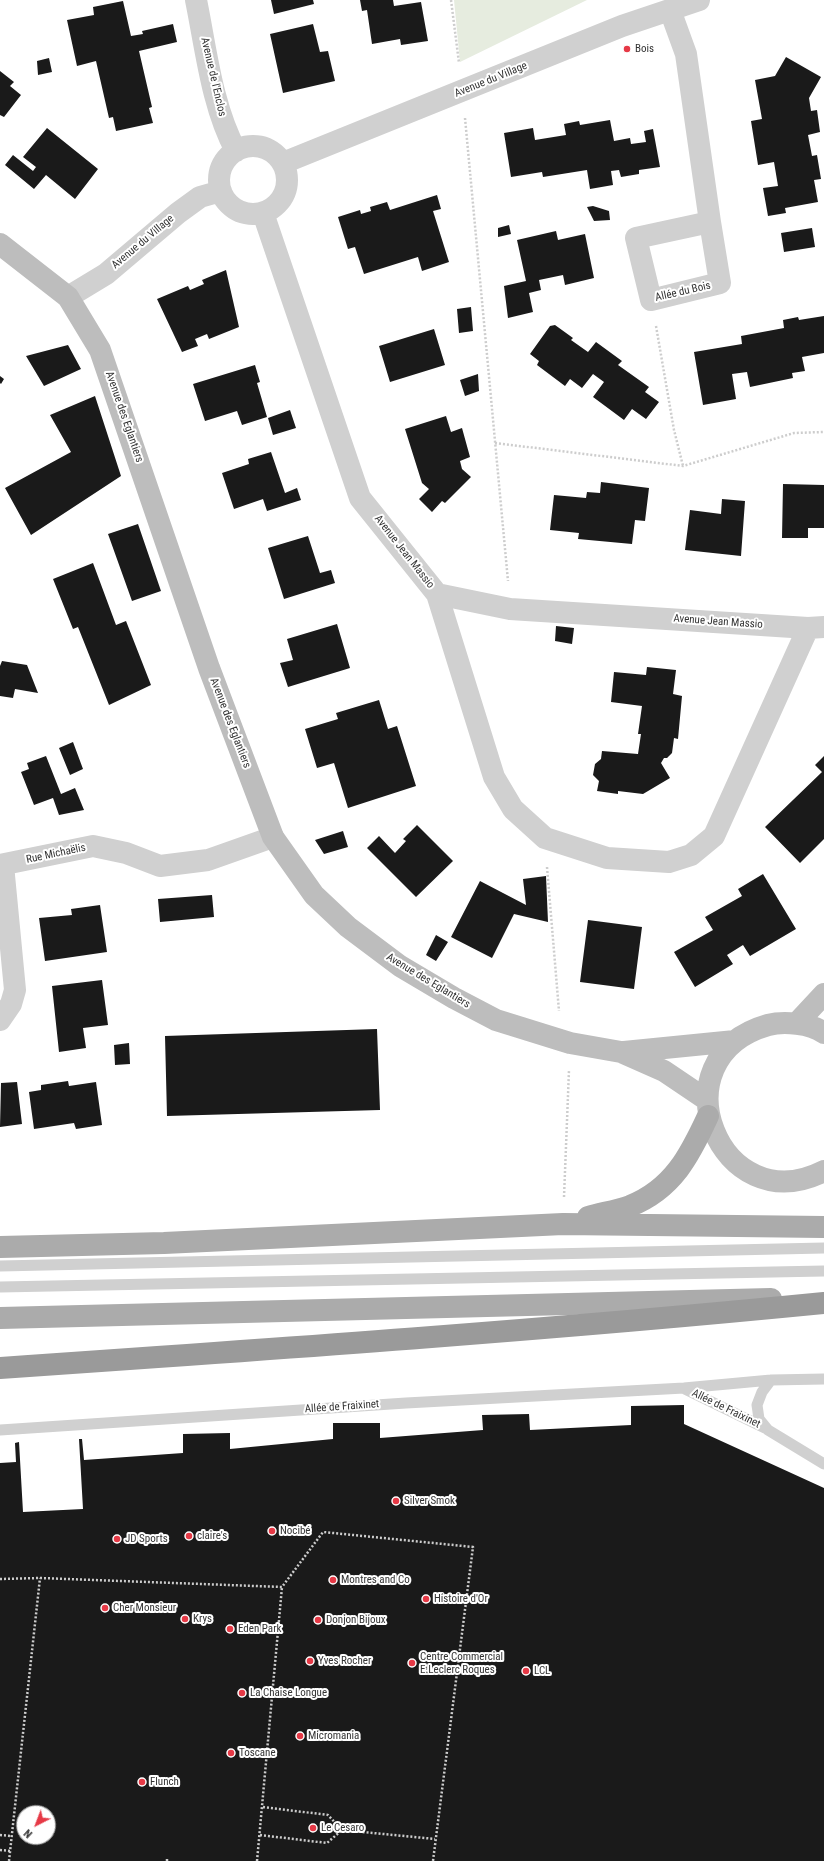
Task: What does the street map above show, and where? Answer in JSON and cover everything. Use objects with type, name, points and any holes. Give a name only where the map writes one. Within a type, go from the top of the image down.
[{"type":"highway","points":[[0,1368],[386,1342],[652,1320],[824,1303]]},
{"type":"main road","points":[[563,1224],[630,1206],[649,1196],[664,1185],[677,1172],[692,1151],[708,1108]]},
{"type":"main road","points":[[0,1247],[172,1242],[563,1224],[824,1228]]},
{"type":"main road","points":[[0,1318],[824,1298]]},
{"type":"street","name":"Avenue de l'Enclos","points":[[196,0],[217,101],[226,134],[236,152]]},
{"type":"street","name":"Avenue du Village","points":[[283,164],[622,26],[699,0]]},
{"type":"street","name":"Allée du Bois","points":[[670,10],[686,54],[720,283],[651,300],[636,238],[710,222]]},
{"type":"street","points":[[254,146],[262,147],[276,155],[283,164],[287,172],[288,186],[283,198],[274,208],[263,213],[249,214],[237,211],[227,202],[221,191],[219,178],[222,165],[230,155],[241,148],[254,146]]},
{"type":"street","name":"Avenue du Village","points":[[68,297],[106,274],[178,213],[200,198],[221,191]]},
{"type":"street","name":"Avenue Jean Massio","points":[[263,213],[360,498],[436,594],[510,609],[816,627]]},
{"type":"street","name":"Avenue des Eglantiers","points":[[0,244],[68,297],[100,350],[209,668],[273,837],[314,895],[348,927],[400,966],[454,998],[496,1020],[570,1043],[621,1052],[664,1070],[708,1108]]},
{"type":"street","points":[[436,594],[494,777],[513,809],[545,838],[607,858],[669,862],[691,856],[714,836],[816,627]]},
{"type":"street","name":"Rue Michaëlis","points":[[1,865],[93,846],[126,853],[160,866],[208,860],[273,837]]},
{"type":"street","points":[[0,1020],[11,1004],[15,990],[1,865]]},
{"type":"street","points":[[797,1023],[824,994]]},
{"type":"street","points":[[824,1033],[797,1023],[775,1023],[754,1029],[735,1041],[722,1055],[713,1071],[708,1108],[716,1138],[729,1156],[746,1170],[768,1179],[790,1181],[813,1177],[824,1171]]},
{"type":"street","name":"Avenue des Eglantiers","points":[[621,1052],[735,1041]]},
{"type":"lane","points":[[0,1266],[824,1248]]},
{"type":"lane","points":[[0,1287],[824,1271]]},
{"type":"lane","name":"Allée de Fraixinet","points":[[0,1430],[406,1403],[684,1388],[771,1380],[824,1379]]},
{"type":"lane","name":"Allée de Fraixinet","points":[[768,1430],[759,1420],[756,1405],[762,1392],[771,1380]]},
{"type":"lane","name":"Allée de Fraixinet","points":[[684,1388],[768,1430],[824,1464]]},
{"type":"path","points":[[451,0],[462,92],[510,609]]},
{"type":"path","points":[[651,300],[674,430],[683,466]]},
{"type":"path","points":[[495,443],[683,466],[794,433],[824,432]]},
{"type":"path","points":[[257,1861],[282,1587],[323,1532],[473,1546],[433,1861]]},
{"type":"path","points":[[9,1861],[40,1578]]},
{"type":"path","points":[[0,1579],[40,1578],[282,1587]]},
{"type":"path","points":[[263,1807],[328,1815],[342,1830],[435,1839]]},
{"type":"path","points":[[260,1835],[327,1843],[342,1830]]},
{"type":"path","points":[[0,1835],[12,1836]]},
{"type":"path","points":[[0,1850],[11,1851]]},
{"type":"shaded area","points":[[454,0],[587,0],[460,62]]},
{"type":"building","points":[[271,0],[313,0],[314,4],[274,14]]},
{"type":"building","points":[[360,0],[393,0],[394,6],[421,2],[428,41],[401,45],[400,39],[372,44],[367,10],[362,11]]},
{"type":"building","points":[[123,1],[131,36],[143,34],[142,31],[173,24],[177,42],[139,51],[152,107],[149,108],[153,123],[116,131],[113,117],[109,118],[96,61],[77,66],[67,20],[94,15],[93,7]]},
{"type":"building","points":[[313,24],[320,52],[328,51],[335,81],[283,93],[270,34]]},
{"type":"building","points":[[786,57],[821,77],[809,98],[811,111],[817,110],[820,132],[808,135],[812,156],[817,155],[821,179],[814,180],[818,202],[785,208],[786,213],[768,216],[763,188],[778,186],[774,162],[758,165],[751,121],[762,119],[755,80],[775,76]]},
{"type":"building","points":[[49,58],[52,72],[38,75],[37,61]]},
{"type":"building","points":[[0,71],[14,82],[10,86],[21,95],[4,117],[0,115]]},
{"type":"building","points":[[610,120],[614,141],[630,138],[631,144],[646,142],[644,131],[653,129],[660,167],[639,170],[639,174],[621,177],[619,170],[611,171],[613,185],[590,189],[587,170],[543,177],[542,172],[511,177],[504,133],[533,128],[535,140],[566,135],[564,124],[579,121],[580,125]]},
{"type":"building","points":[[47,128],[98,169],[75,199],[46,175],[34,189],[5,165],[13,155],[33,171],[36,167],[23,157]]},
{"type":"building","points":[[437,195],[441,209],[433,211],[449,262],[422,271],[418,257],[364,274],[355,247],[348,249],[338,217],[360,210],[361,214],[371,211],[370,207],[387,202],[390,210]]},
{"type":"building","points":[[593,206],[609,211],[610,220],[594,221],[587,207]]},
{"type":"building","points":[[509,225],[511,234],[498,237],[498,228]]},
{"type":"building","points":[[812,228],[815,247],[784,252],[781,233]]},
{"type":"building","points":[[556,231],[558,240],[585,234],[594,278],[565,285],[563,275],[539,280],[541,290],[529,293],[533,312],[508,318],[504,286],[526,281],[517,240]]},
{"type":"building","points":[[226,270],[239,327],[209,339],[207,334],[195,339],[198,346],[182,352],[157,299],[188,286],[190,290],[204,284],[202,280]]},
{"type":"building","points":[[471,307],[473,331],[459,333],[457,309]]},
{"type":"building","points":[[824,316],[824,353],[802,357],[805,371],[792,373],[793,378],[750,387],[747,372],[732,374],[736,399],[703,405],[694,352],[742,344],[741,336],[784,328],[783,320],[798,317],[799,320]]},
{"type":"building","points":[[555,325],[573,338],[571,340],[588,352],[596,342],[622,361],[618,365],[649,387],[645,392],[659,402],[646,419],[632,409],[624,420],[593,397],[604,382],[593,374],[582,388],[570,379],[565,386],[537,365],[539,361],[530,354],[550,326]]},
{"type":"building","points":[[434,329],[445,365],[390,382],[379,346]]},
{"type":"building","points":[[68,345],[81,369],[44,386],[26,356]]},
{"type":"building","points":[[255,365],[260,382],[257,383],[267,417],[242,425],[237,411],[205,421],[193,384]]},
{"type":"building","points":[[478,374],[479,391],[465,396],[460,380]]},
{"type":"building","points":[[0,376],[4,379],[1,384],[0,383]]},
{"type":"building","points":[[95,396],[121,476],[31,535],[5,488],[71,452],[50,415]]},
{"type":"building","points":[[290,410],[296,428],[273,435],[268,418]]},
{"type":"building","points":[[446,416],[451,432],[462,428],[470,457],[460,461],[462,469],[471,477],[445,503],[442,501],[432,512],[419,499],[429,489],[422,483],[405,429]]},
{"type":"building","points":[[271,452],[285,493],[297,488],[301,500],[267,511],[263,499],[234,509],[222,473],[249,464],[248,459]]},
{"type":"building","points":[[601,482],[649,488],[645,521],[635,520],[632,544],[578,539],[579,533],[550,530],[554,495],[586,498],[587,492],[600,493]]},
{"type":"building","points":[[783,484],[824,485],[824,528],[808,528],[808,538],[782,538]]},
{"type":"building","points":[[722,499],[745,501],[741,556],[685,550],[690,510],[721,514]]},
{"type":"building","points":[[138,524],[161,591],[132,601],[108,534]]},
{"type":"building","points":[[308,536],[320,573],[331,570],[335,583],[284,599],[268,548]]},
{"type":"building","points":[[93,563],[116,625],[126,621],[151,685],[109,705],[78,627],[73,629],[53,579]]},
{"type":"building","points":[[337,624],[350,668],[288,687],[280,663],[293,660],[287,639]]},
{"type":"building","points":[[556,626],[574,628],[572,644],[555,641]]},
{"type":"building","points":[[2,661],[27,665],[38,693],[15,689],[13,698],[0,696],[0,666]]},
{"type":"building","points":[[647,667],[676,670],[673,694],[682,696],[678,739],[674,738],[672,753],[667,758],[664,758],[661,763],[670,778],[643,794],[618,791],[618,794],[597,791],[599,781],[593,775],[595,764],[601,759],[602,751],[638,754],[641,734],[638,734],[642,706],[611,702],[614,672],[646,675]]},
{"type":"building","points":[[379,700],[388,729],[397,726],[416,786],[348,808],[334,763],[317,768],[305,729],[338,719],[336,713]]},
{"type":"building","points":[[73,742],[83,769],[70,775],[59,748]]},
{"type":"building","points":[[46,756],[61,794],[75,788],[84,810],[59,815],[53,798],[34,805],[21,772],[29,769],[27,763]]},
{"type":"building","points":[[824,756],[824,839],[800,863],[765,827],[822,772],[815,765]]},
{"type":"building","points":[[417,825],[453,861],[416,897],[367,848],[379,836],[395,853],[406,841],[403,839]]},
{"type":"building","points":[[343,831],[348,847],[324,854],[315,840]]},
{"type":"building","points":[[763,874],[796,929],[750,956],[743,945],[727,955],[733,964],[695,987],[674,952],[713,930],[705,917],[742,896],[738,889]]},
{"type":"building","points":[[546,876],[548,922],[514,914],[492,958],[451,937],[480,881],[526,905],[523,879]]},
{"type":"building","points":[[212,895],[214,917],[160,922],[158,899]]},
{"type":"building","points":[[100,905],[107,952],[45,961],[39,918],[72,915],[71,909]]},
{"type":"building","points":[[588,920],[642,927],[634,989],[580,982]]},
{"type":"building","points":[[436,935],[448,942],[436,961],[426,955]]},
{"type":"building","points":[[102,980],[108,1025],[83,1028],[86,1048],[59,1052],[52,986]]},
{"type":"building","points":[[377,1029],[380,1110],[167,1116],[165,1036]]},
{"type":"building","points":[[129,1043],[130,1064],[115,1065],[114,1045]]},
{"type":"building","points":[[68,1081],[69,1086],[96,1082],[102,1125],[76,1129],[74,1123],[34,1129],[29,1092],[41,1090],[41,1085]]},
{"type":"building","points":[[17,1082],[22,1124],[0,1127],[1,1083]]},
{"type":"building","name":"Centre Commercial E.Leclerc Roques","points":[[684,1405],[684,1424],[824,1488],[824,1861],[0,1861],[0,1463],[16,1462],[15,1443],[19,1442],[23,1512],[83,1509],[79,1439],[82,1439],[84,1460],[183,1453],[183,1434],[230,1433],[230,1449],[333,1439],[333,1423],[380,1423],[380,1438],[483,1430],[482,1415],[529,1414],[530,1430],[631,1425],[631,1406]]},
{"type":"place","name":"Bois","points":[[627,49]]},
{"type":"place","name":"Silver Smok","points":[[396,1501]]},
{"type":"place","name":"Nocibé","points":[[272,1531]]},
{"type":"place","name":"claire's","points":[[189,1536]]},
{"type":"place","name":"JD Sports","points":[[117,1539]]},
{"type":"place","name":"Montres and Co","points":[[333,1580]]},
{"type":"place","name":"Histoire d'Or","points":[[426,1599]]},
{"type":"place","name":"Cher Monsieur","points":[[105,1608]]},
{"type":"place","name":"Krys","points":[[185,1619]]},
{"type":"place","name":"Donjon Bijoux","points":[[318,1620]]},
{"type":"place","name":"Eden Park","points":[[230,1629]]},
{"type":"place","name":"Yves Rocher","points":[[310,1661]]},
{"type":"place","name":"Centre Commercial E.Leclerc Roques","points":[[412,1663]]},
{"type":"place","name":"LCL","points":[[526,1671]]},
{"type":"place","name":"La Chaise Longue","points":[[242,1693]]},
{"type":"place","name":"Micromania","points":[[300,1736]]},
{"type":"place","name":"Toscane","points":[[231,1753]]},
{"type":"place","name":"Flunch","points":[[142,1782]]},
{"type":"place","name":"Le Cesaro","points":[[313,1828]]}]
